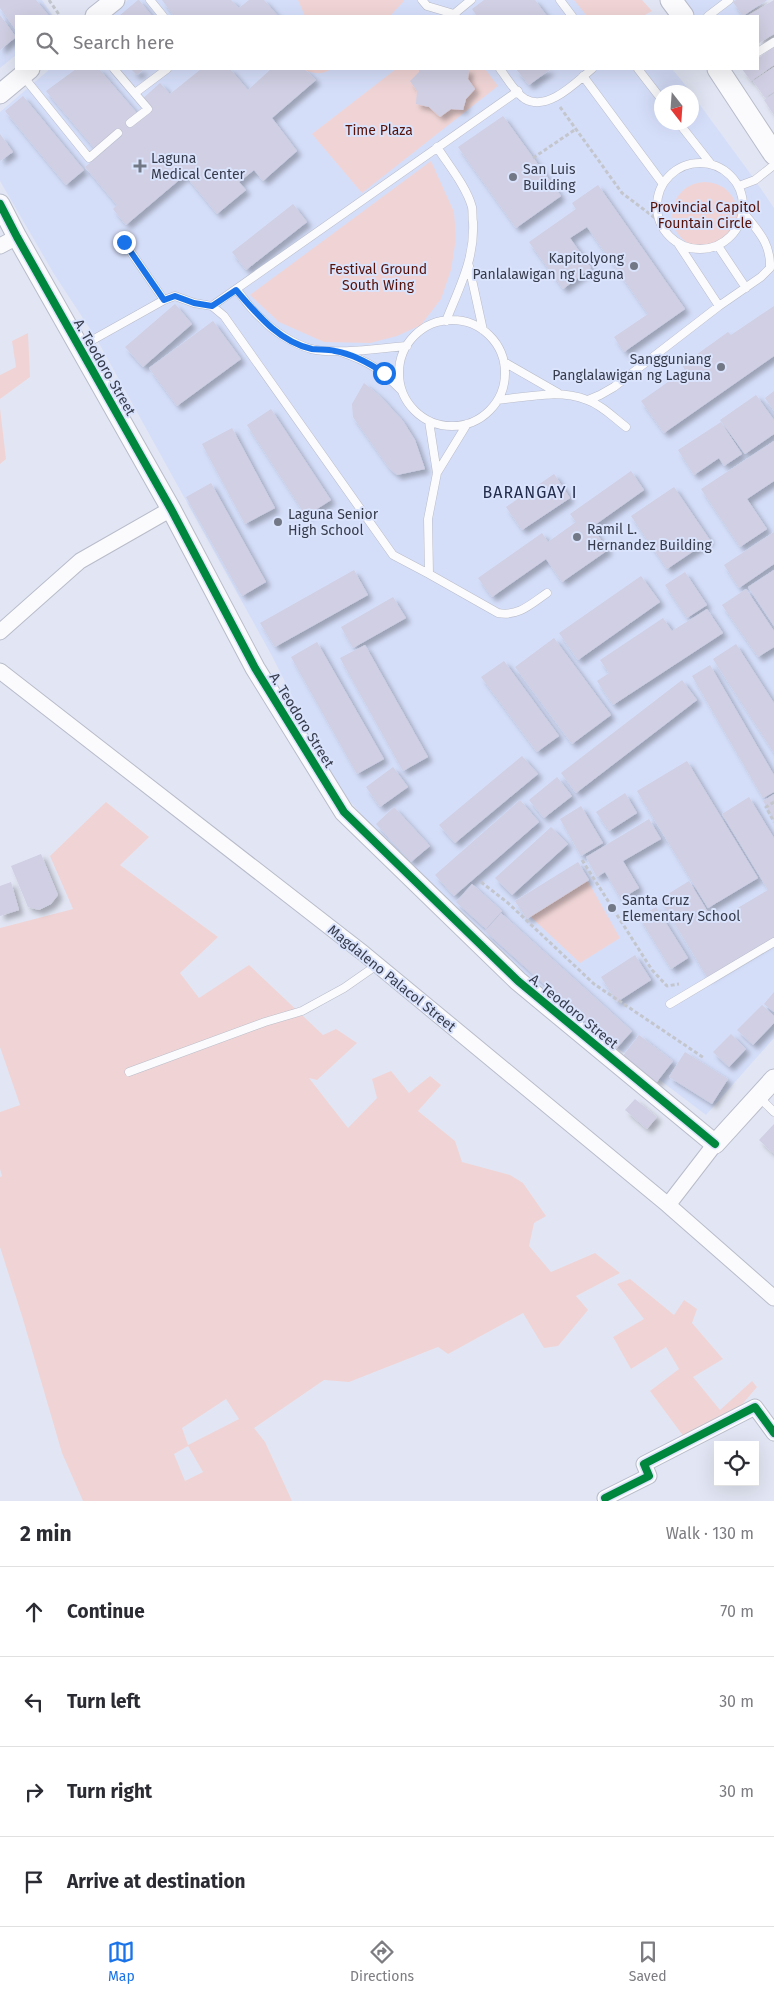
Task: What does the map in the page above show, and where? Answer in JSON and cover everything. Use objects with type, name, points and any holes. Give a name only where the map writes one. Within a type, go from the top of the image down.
[{"type":"main road","points":[[671,0],[682,15]]},
{"type":"main road","points":[[723,72],[774,154]]},
{"type":"street","points":[[96,15],[115,0]]},
{"type":"street","points":[[0,94],[26,72]]},
{"type":"street","name":"A. Teodoro Street","points":[[0,204],[8,242],[80,347],[171,508],[256,668],[344,812],[518,981],[716,1144]]},
{"type":"street","points":[[0,632],[80,561],[171,508]]},
{"type":"street","name":"Magdaleno Palacol Street","points":[[0,671],[377,965],[668,1205],[774,1298]]},
{"type":"street","points":[[668,1205],[716,1144],[774,1080]]},
{"type":"street","points":[[605,1498],[650,1476],[644,1464],[755,1407],[774,1433]]},
{"type":"lane","points":[[150,0],[162,15]]},
{"type":"lane","points":[[427,2],[455,15],[471,0]]},
{"type":"lane","points":[[560,0],[571,15]]},
{"type":"lane","points":[[709,15],[729,0]]},
{"type":"lane","points":[[759,51],[774,42]]},
{"type":"lane","points":[[115,70],[148,109],[130,123]]},
{"type":"lane","points":[[135,93],[166,70]]},
{"type":"lane","points":[[501,70],[524,98],[540,102],[554,98],[591,70]]},
{"type":"lane","points":[[639,70],[654,90]]},
{"type":"lane","points":[[26,72],[89,158],[118,133]]},
{"type":"lane","points":[[583,76],[663,184]]},
{"type":"lane","points":[[212,306],[518,91]]},
{"type":"lane","points":[[684,130],[711,164]]},
{"type":"lane","points":[[438,148],[461,183],[472,208],[472,249],[469,266],[446,321]]},
{"type":"lane","points":[[702,163],[711,164],[728,172],[739,186],[742,195],[743,212],[741,221],[732,236],[718,246],[702,250],[685,247],[670,237],[659,221],[657,202],[663,184],[669,176],[684,166],[702,163]]},
{"type":"lane","points":[[739,186],[755,180],[774,165]]},
{"type":"lane","points":[[588,400],[614,387],[719,306],[761,277],[770,268],[770,254],[763,238],[743,212]]},
{"type":"lane","points":[[124,242],[164,300]]},
{"type":"lane","points":[[678,243],[719,306]]},
{"type":"lane","points":[[718,246],[746,288]]},
{"type":"lane","points":[[469,266],[482,330]]},
{"type":"lane","points":[[236,290],[261,319],[286,338],[311,349],[336,351],[407,346]]},
{"type":"lane","points":[[80,347],[164,300],[175,296],[194,303],[212,306],[224,316],[393,554],[498,613],[516,614],[547,593]]},
{"type":"lane","points":[[336,351],[366,361],[384,373],[402,392],[413,409],[428,421],[448,426],[467,424],[485,415],[498,400],[504,382],[504,362],[496,344],[482,330],[465,322],[446,321],[427,326],[419,331],[402,354],[399,373],[402,392]]},
{"type":"lane","points":[[504,362],[558,393],[588,400],[604,409],[626,427]]},
{"type":"lane","points":[[498,400],[558,393]]},
{"type":"lane","points":[[428,421],[437,473]]},
{"type":"lane","points":[[429,574],[428,518],[437,473],[467,424]]},
{"type":"lane","points":[[670,1004],[774,942]]},
{"type":"lane","points":[[129,1072],[264,1022],[302,1011],[336,992],[377,965]]},
{"type":"lane","points":[[759,1097],[774,1112]]},
{"type":"path","points":[[49,0],[59,15]]},
{"type":"path","points":[[554,98],[622,193],[659,221]]},
{"type":"path","points":[[533,158],[576,129]]},
{"type":"path","points":[[774,802],[766,807],[774,822]]},
{"type":"path","points":[[582,860],[652,970],[668,986],[686,983]]},
{"type":"path","points":[[481,882],[508,903],[594,984],[704,1058]]},
{"type":"shaded area","points":[[0,0],[42,0],[52,15],[15,15],[15,56],[0,68]]},
{"type":"shaded area","points":[[128,0],[611,0],[624,15],[110,15]]},
{"type":"shaded area","points":[[681,0],[768,0],[746,15],[692,15]]},
{"type":"shaded area","points":[[49,70],[673,70],[685,85],[654,85],[654,130],[699,130],[699,104],[774,208],[774,1038],[706,1115],[545,993],[418,878],[339,789],[272,656],[96,338],[54,274],[0,181],[0,112]]},
{"type":"green space","points":[[298,0],[404,1],[391,15],[305,15]]},
{"type":"green space","points":[[574,0],[642,0],[652,11],[645,15],[586,15]]},
{"type":"green space","points":[[305,70],[329,70],[317,73]]},
{"type":"green space","name":"Time Plaza","points":[[395,70],[486,70],[498,86],[362,193],[312,134]]},
{"type":"green space","name":"Festival Ground South Wing","points":[[431,161],[454,212],[456,239],[451,270],[441,299],[421,325],[397,336],[370,343],[324,342],[279,322],[250,295]]},
{"type":"green space","name":"Provincial Capitol Fountain Circle","points":[[705,182],[717,185],[728,192],[735,203],[738,215],[735,227],[728,238],[717,245],[705,248],[693,245],[682,238],[675,227],[672,215],[675,203],[682,192],[693,185]]},
{"type":"green space","points":[[28,333],[30,377],[0,399],[0,375],[16,367],[12,341]]},
{"type":"green space","points":[[0,408],[6,459],[0,464]]},
{"type":"green space","points":[[106,802],[149,837],[120,865],[218,937],[180,973],[199,998],[249,965],[323,1035],[336,1029],[357,1043],[317,1080],[309,1078],[348,1128],[377,1098],[372,1079],[391,1071],[409,1093],[430,1076],[441,1085],[418,1111],[455,1141],[462,1162],[510,1175],[523,1183],[546,1216],[534,1223],[529,1246],[551,1272],[595,1253],[620,1273],[576,1296],[588,1310],[558,1346],[544,1348],[523,1313],[448,1354],[438,1347],[349,1382],[324,1380],[254,1428],[265,1442],[292,1501],[83,1501],[62,1453],[0,1247],[0,1177],[2,1176],[0,1169],[0,1112],[20,1105],[0,1047],[0,928],[73,909],[50,856]],"holes":[[[226,1399],[239,1419],[188,1445],[182,1428]],[[188,1446],[203,1472],[185,1481],[174,1454]]]},
{"type":"green space","points":[[581,869],[620,938],[580,963],[516,903]]},
{"type":"green space","points":[[630,1279],[674,1315],[684,1300],[697,1309],[692,1323],[723,1359],[693,1377],[720,1410],[752,1381],[757,1387],[739,1408],[684,1437],[650,1391],[679,1369],[666,1347],[631,1369],[613,1337],[644,1319],[617,1284]]},
{"type":"building","points":[[0,0],[36,0],[48,15],[15,15],[15,29],[0,8]]},
{"type":"building","points":[[138,0],[151,15],[120,15]]},
{"type":"building","points":[[162,0],[231,0],[239,8],[249,0],[264,0],[277,15],[173,15]]},
{"type":"building","points":[[484,0],[535,0],[546,15],[476,15],[472,9]]},
{"type":"building","points":[[736,0],[767,0],[744,15],[742,15],[733,2]]},
{"type":"building","points":[[774,0],[774,34],[759,43],[759,15],[749,15]]},
{"type":"building","points":[[0,15],[15,38],[0,50]]},
{"type":"building","points":[[774,47],[774,65],[751,81],[743,70],[759,70],[759,57]]},
{"type":"building","points":[[774,67],[774,92],[765,98],[753,81]]},
{"type":"building","points":[[75,70],[100,70],[142,119],[150,113],[140,101],[160,83],[170,94],[200,70],[231,70],[248,90],[270,70],[305,70],[316,80],[272,118],[297,151],[263,181],[254,170],[239,182],[246,190],[217,214],[185,175],[126,225],[113,209],[117,205],[85,167],[122,136],[116,132],[95,149],[46,91]]},
{"type":"building","points":[[132,70],[143,70],[137,75]]},
{"type":"building","points":[[419,70],[469,70],[468,79],[475,89],[466,99],[463,110],[451,109],[440,117],[429,107],[416,104],[417,91],[410,81]]},
{"type":"building","points":[[517,70],[550,70],[529,85]]},
{"type":"building","points":[[774,93],[774,115],[764,100]]},
{"type":"building","points":[[23,96],[84,170],[66,185],[5,111]]},
{"type":"building","name":"San Luis Building","points":[[503,116],[561,196],[516,228],[458,147]]},
{"type":"building","points":[[0,134],[13,152],[0,161]]},
{"type":"building","name":"Kapitolyong Panlalawigan ng Laguna","points":[[598,185],[685,309],[624,352],[614,337],[648,314],[587,227],[570,238],[591,268],[563,289],[529,242],[576,209],[572,203]]},
{"type":"building","points":[[293,204],[307,222],[246,270],[232,252]]},
{"type":"building","points":[[175,304],[192,324],[143,367],[125,347]]},
{"type":"building","name":"Sangguniang Panglalawigan ng Laguna","points":[[774,306],[774,356],[664,433],[641,401],[685,370],[682,365],[728,332],[731,335]]},
{"type":"building","points":[[213,321],[241,359],[177,406],[149,368]]},
{"type":"building","points":[[364,383],[381,397],[403,421],[415,440],[425,469],[397,475],[389,468],[353,417],[352,404]]},
{"type":"building","points":[[774,391],[774,411],[765,398]]},
{"type":"building","points":[[756,395],[774,420],[774,434],[745,454],[720,420]]},
{"type":"building","points":[[271,409],[331,500],[306,516],[247,425]]},
{"type":"building","points":[[721,422],[742,454],[724,466],[719,458],[694,475],[678,450]]},
{"type":"building","points":[[232,428],[275,508],[245,524],[202,444]]},
{"type":"building","points":[[774,441],[774,481],[747,499],[767,529],[740,547],[701,489]]},
{"type":"building","name":"Ramil L. Hernandez Building","points":[[631,471],[644,490],[592,527],[608,550],[562,582],[546,559],[492,597],[478,578],[542,533],[548,542],[576,522],[570,514]]},
{"type":"building","points":[[554,474],[570,498],[522,530],[506,507]]},
{"type":"building","points":[[211,483],[266,582],[242,596],[186,497]]},
{"type":"building","points":[[674,487],[710,540],[667,569],[631,516]]},
{"type":"building","points":[[774,532],[774,564],[739,588],[724,565]]},
{"type":"building","points":[[354,570],[368,595],[275,647],[260,623]]},
{"type":"building","points":[[774,570],[774,626],[748,587]]},
{"type":"building","points":[[685,572],[707,605],[687,618],[665,585]]},
{"type":"building","points":[[641,576],[660,602],[578,660],[559,633]]},
{"type":"building","points":[[746,589],[774,631],[774,647],[758,657],[722,605]]},
{"type":"building","points":[[393,597],[406,618],[353,648],[341,627]]},
{"type":"building","points":[[707,609],[723,633],[613,705],[597,681],[609,673],[600,660],[663,618],[672,631]]},
{"type":"building","points":[[554,638],[611,715],[572,744],[515,667]]},
{"type":"building","points":[[317,642],[384,759],[357,774],[291,657]]},
{"type":"building","points":[[736,644],[774,703],[774,753],[713,659]]},
{"type":"building","points":[[365,645],[428,757],[403,771],[340,658]]},
{"type":"building","points":[[504,661],[559,736],[537,752],[481,677]]},
{"type":"building","points":[[710,665],[774,775],[774,792],[763,798],[692,676]]},
{"type":"building","points":[[682,680],[697,700],[576,793],[561,773]]},
{"type":"building","points":[[522,756],[538,774],[455,843],[439,825]]},
{"type":"building","points":[[687,761],[758,878],[708,908],[637,791]]},
{"type":"building","points":[[393,767],[408,787],[380,807],[366,787]]},
{"type":"building","points":[[557,777],[572,796],[544,818],[529,800]]},
{"type":"building","points":[[625,793],[637,813],[609,831],[596,812]]},
{"type":"building","points":[[774,794],[774,819],[763,801]]},
{"type":"building","points":[[749,797],[774,838],[774,937],[707,977],[660,899],[689,881],[714,922],[768,890],[722,814]]},
{"type":"building","points":[[520,800],[539,822],[454,896],[435,875]]},
{"type":"building","points":[[581,806],[603,843],[581,856],[560,819]]},
{"type":"building","points":[[394,807],[430,846],[411,862],[376,824]]},
{"type":"building","points":[[649,819],[661,839],[623,861],[639,888],[621,899],[605,872],[597,877],[586,857]]},
{"type":"building","points":[[551,827],[568,844],[512,895],[495,878]]},
{"type":"building","points":[[41,854],[58,895],[51,904],[39,910],[28,907],[11,866]]},
{"type":"building","points":[[578,862],[589,880],[527,919],[515,901]]},
{"type":"building","points":[[11,882],[19,910],[0,916],[0,886]]},
{"type":"building","points":[[472,884],[502,911],[486,929],[456,902]]},
{"type":"building","points":[[656,907],[688,958],[671,969],[639,917]]},
{"type":"building","points":[[501,913],[632,1031],[616,1049],[485,931]]},
{"type":"building","points":[[635,955],[651,980],[617,1002],[601,977]]},
{"type":"building","points":[[774,992],[774,1012],[764,1004]]},
{"type":"building","points":[[762,1005],[774,1016],[774,1023],[753,1045],[737,1030]]},
{"type":"building","points":[[731,1034],[746,1049],[729,1067],[713,1052]]},
{"type":"building","points":[[639,1035],[673,1061],[656,1083],[622,1057]]},
{"type":"building","points":[[685,1052],[728,1079],[712,1104],[669,1077]]},
{"type":"building","points":[[635,1099],[657,1117],[647,1129],[625,1110]]},
{"type":"building","points":[[774,1124],[774,1154],[759,1140]]},
{"type":"cycle path","points":[[0,204],[171,509],[255,668],[344,812],[518,981],[715,1144]]},
{"type":"cycle path","points":[[605,1498],[649,1476],[644,1464],[755,1407],[774,1433]]},
{"type":"place","name":"Laguna Medical Center","points":[[140,166]]},
{"type":"place","name":"San Luis Building","points":[[513,177]]},
{"type":"place","name":"Kapitolyong Panlalawigan ng Laguna","points":[[634,266]]},
{"type":"place","name":"Sangguniang Panglalawigan ng Laguna","points":[[721,367]]},
{"type":"place","name":"Laguna Senior High School","points":[[278,522]]},
{"type":"place","name":"Ramil L. Hernandez Building","points":[[577,537]]},
{"type":"place","name":"Santa Cruz Elementary School","points":[[612,908]]},
{"type":"district","name":"BARANGAY I","points":[[530,492]]},
{"type":"route","points":[[124,242],[164,300],[175,296],[194,303],[212,306],[236,290],[261,319],[286,338],[311,349],[336,351],[366,361],[384,373]]}]
